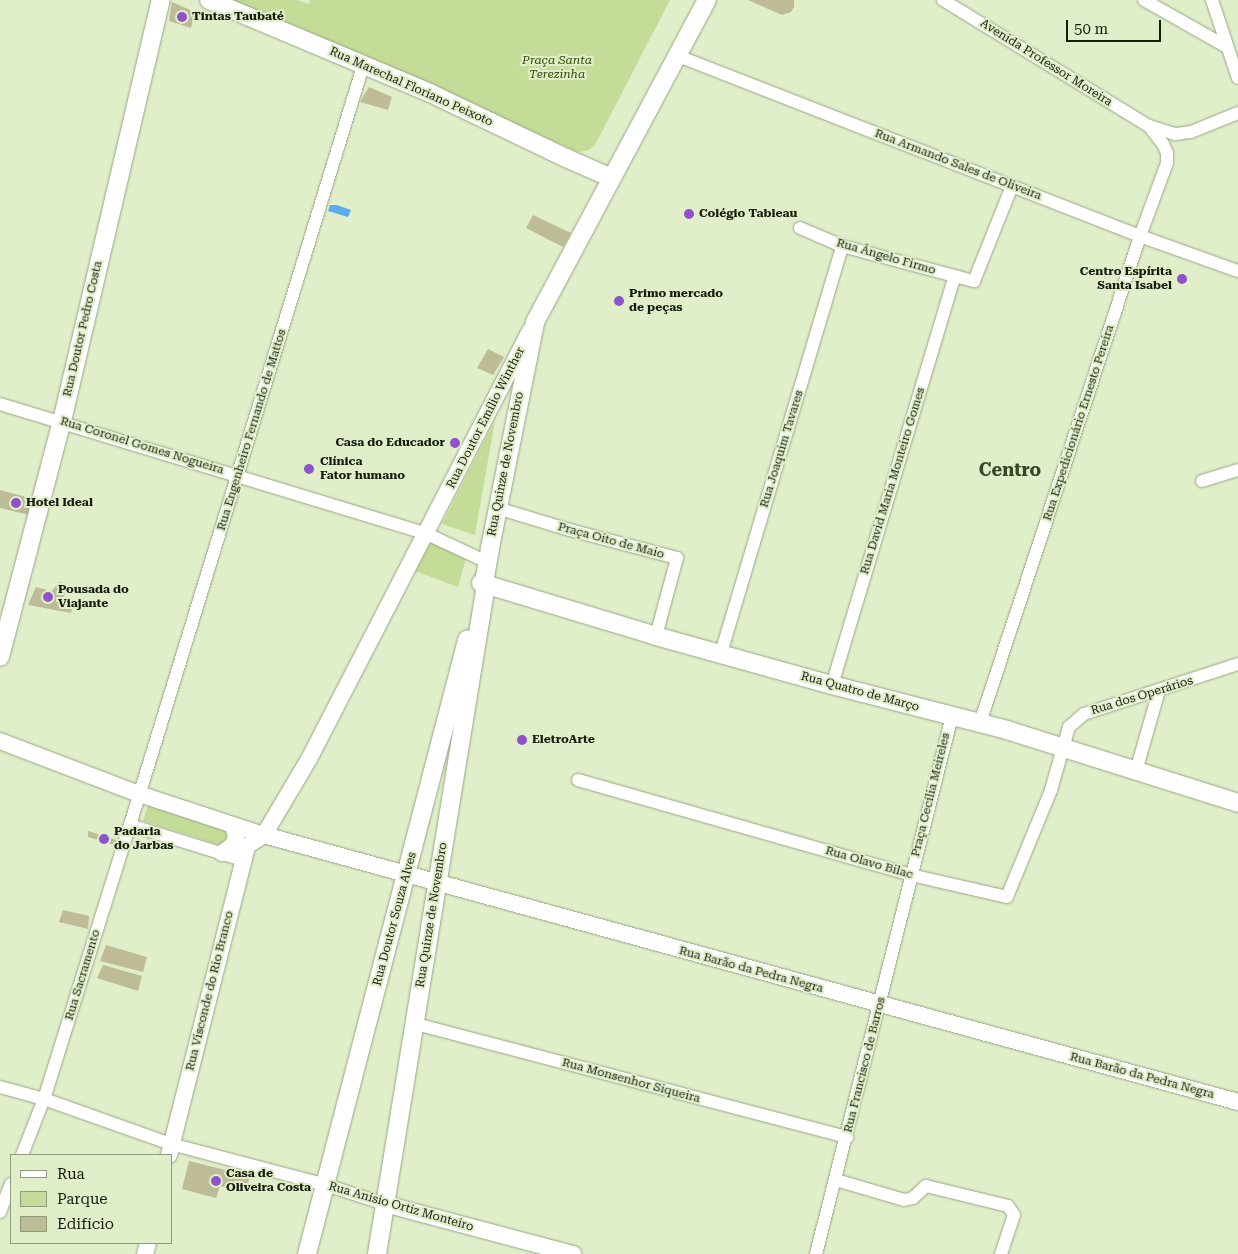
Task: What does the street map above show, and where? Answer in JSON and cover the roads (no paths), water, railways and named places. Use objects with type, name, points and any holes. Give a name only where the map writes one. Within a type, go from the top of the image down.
[{"type":"main road","name":"Rua Doutor Pedro Costa","points":[[0,657],[62,421],[161,0]]},
{"type":"main road","name":"Rua Marechal Floriano Peixoto","points":[[209,0],[430,93],[612,178]]},
{"type":"main road","name":"Rua Doutor Emílio Winther","points":[[535,322],[707,0]]},
{"type":"main road","name":"Rua Quinze de Novembro","points":[[377,1254],[416,1024],[436,884],[485,577],[497,508],[535,322]]},
{"type":"main road","name":"Rua Quatro de Março","points":[[485,577],[656,636],[721,652],[832,685],[1062,746],[1238,803]]},
{"type":"main road","name":"Rua Doutor Souza Alves","points":[[307,1254],[485,577]]},
{"type":"main road","points":[[413,852],[421,862],[427,864],[441,860]]},
{"type":"street","name":"Avenida Professor Moreira","points":[[943,0],[1149,126]]},
{"type":"street","points":[[1144,0],[1227,47]]},
{"type":"street","points":[[1212,0],[1238,78]]},
{"type":"street","name":"Rua Armando Sales de Oliveira","points":[[678,56],[1140,236],[1238,271]]},
{"type":"street","name":"Rua Engenheiro Fernando de Mattos","points":[[139,794],[363,66]]},
{"type":"street","points":[[1149,126],[1176,134],[1191,132],[1238,113]]},
{"type":"street","name":"Rua Expedicionário Ernesto Pereira","points":[[980,723],[1140,236],[1167,163],[1167,153],[1163,144],[1149,126]]},
{"type":"street","name":"Rua Ângelo Firmo","points":[[800,228],[842,246],[974,281],[1012,186]]},
{"type":"street","name":"Rua Joaquim Tavares","points":[[721,652],[842,246]]},
{"type":"street","name":"Rua David Maria Monteiro Gomes","points":[[832,685],[955,276]]},
{"type":"street","name":"Rua Doutor Emílio Winther","points":[[264,835],[309,759],[535,322]]},
{"type":"street","name":"Rua Coronel Gomes Nogueira","points":[[0,404],[62,421],[427,534]]},
{"type":"street","points":[[1202,481],[1238,470]]},
{"type":"street","name":"Praça Oito de Maio","points":[[497,508],[570,530],[677,558],[656,636]]},
{"type":"street","name":"Rua Quatro de Março","points":[[427,534],[485,577]]},
{"type":"street","name":"Rua dos Operários","points":[[1062,746],[1069,727],[1084,714],[1238,664]]},
{"type":"street","points":[[1136,771],[1159,691]]},
{"type":"street","name":"Praça Cecília Meireles","points":[[911,874],[952,716]]},
{"type":"street","name":"Rua Barão da Pedra Negra","points":[[0,741],[139,794],[264,835],[436,884],[1238,1102]]},
{"type":"street","name":"Rua Olavo Bilac","points":[[578,780],[911,874],[1007,897],[1051,790],[1062,746]]},
{"type":"street","name":"Rua Sacramento","points":[[22,1154],[44,1099],[139,794]]},
{"type":"street","points":[[130,825],[243,860]]},
{"type":"street","points":[[222,853],[233,845],[236,836],[233,825]]},
{"type":"street","name":"Rua Visconde do Rio Branco","points":[[170,1150],[247,846],[264,835]]},
{"type":"street","name":"Rua Francisco de Barros","points":[[816,1254],[847,1137],[911,874]]},
{"type":"street","name":"Rua Monsenhor Siqueira","points":[[416,1024],[847,1137]]},
{"type":"street","name":"Rua Anísio Ortiz Monteiro","points":[[0,1087],[44,1099],[170,1150],[326,1185],[384,1204],[573,1254]]},
{"type":"street","points":[[836,1180],[904,1200],[914,1198],[926,1186],[1008,1206],[1014,1215],[1002,1254]]},
{"type":"street","points":[[0,1212],[10,1187]]},
{"type":"water","points":[[330,205],[337,205],[351,210],[348,217],[328,211]]},
{"type":"place","name":"Tintas Taubaté","points":[[182,17]]},
{"type":"place","name":"Colégio Tableau","points":[[689,214]]},
{"type":"place","name":"Centro Espírita Santa Isabel","points":[[1182,279]]},
{"type":"place","name":"Primo mercado de peças","points":[[619,301]]},
{"type":"place","name":"Casa do Educador","points":[[455,443]]},
{"type":"place","name":"Clínica Fator humano","points":[[309,469]]},
{"type":"place","name":"Hotel Ideal","points":[[16,503]]},
{"type":"place","name":"Pousada do Viajante","points":[[48,597]]},
{"type":"place","name":"EletroArte","points":[[522,740]]},
{"type":"place","name":"Padaria do Jarbas","points":[[104,839]]},
{"type":"place","name":"Casa de Oliveira Costa","points":[[216,1181]]},
{"type":"district","name":"Centro","points":[[1010,470]]},
{"type":"park label","name":"Praça Santa Terezinha","points":[[557,68]]}]
